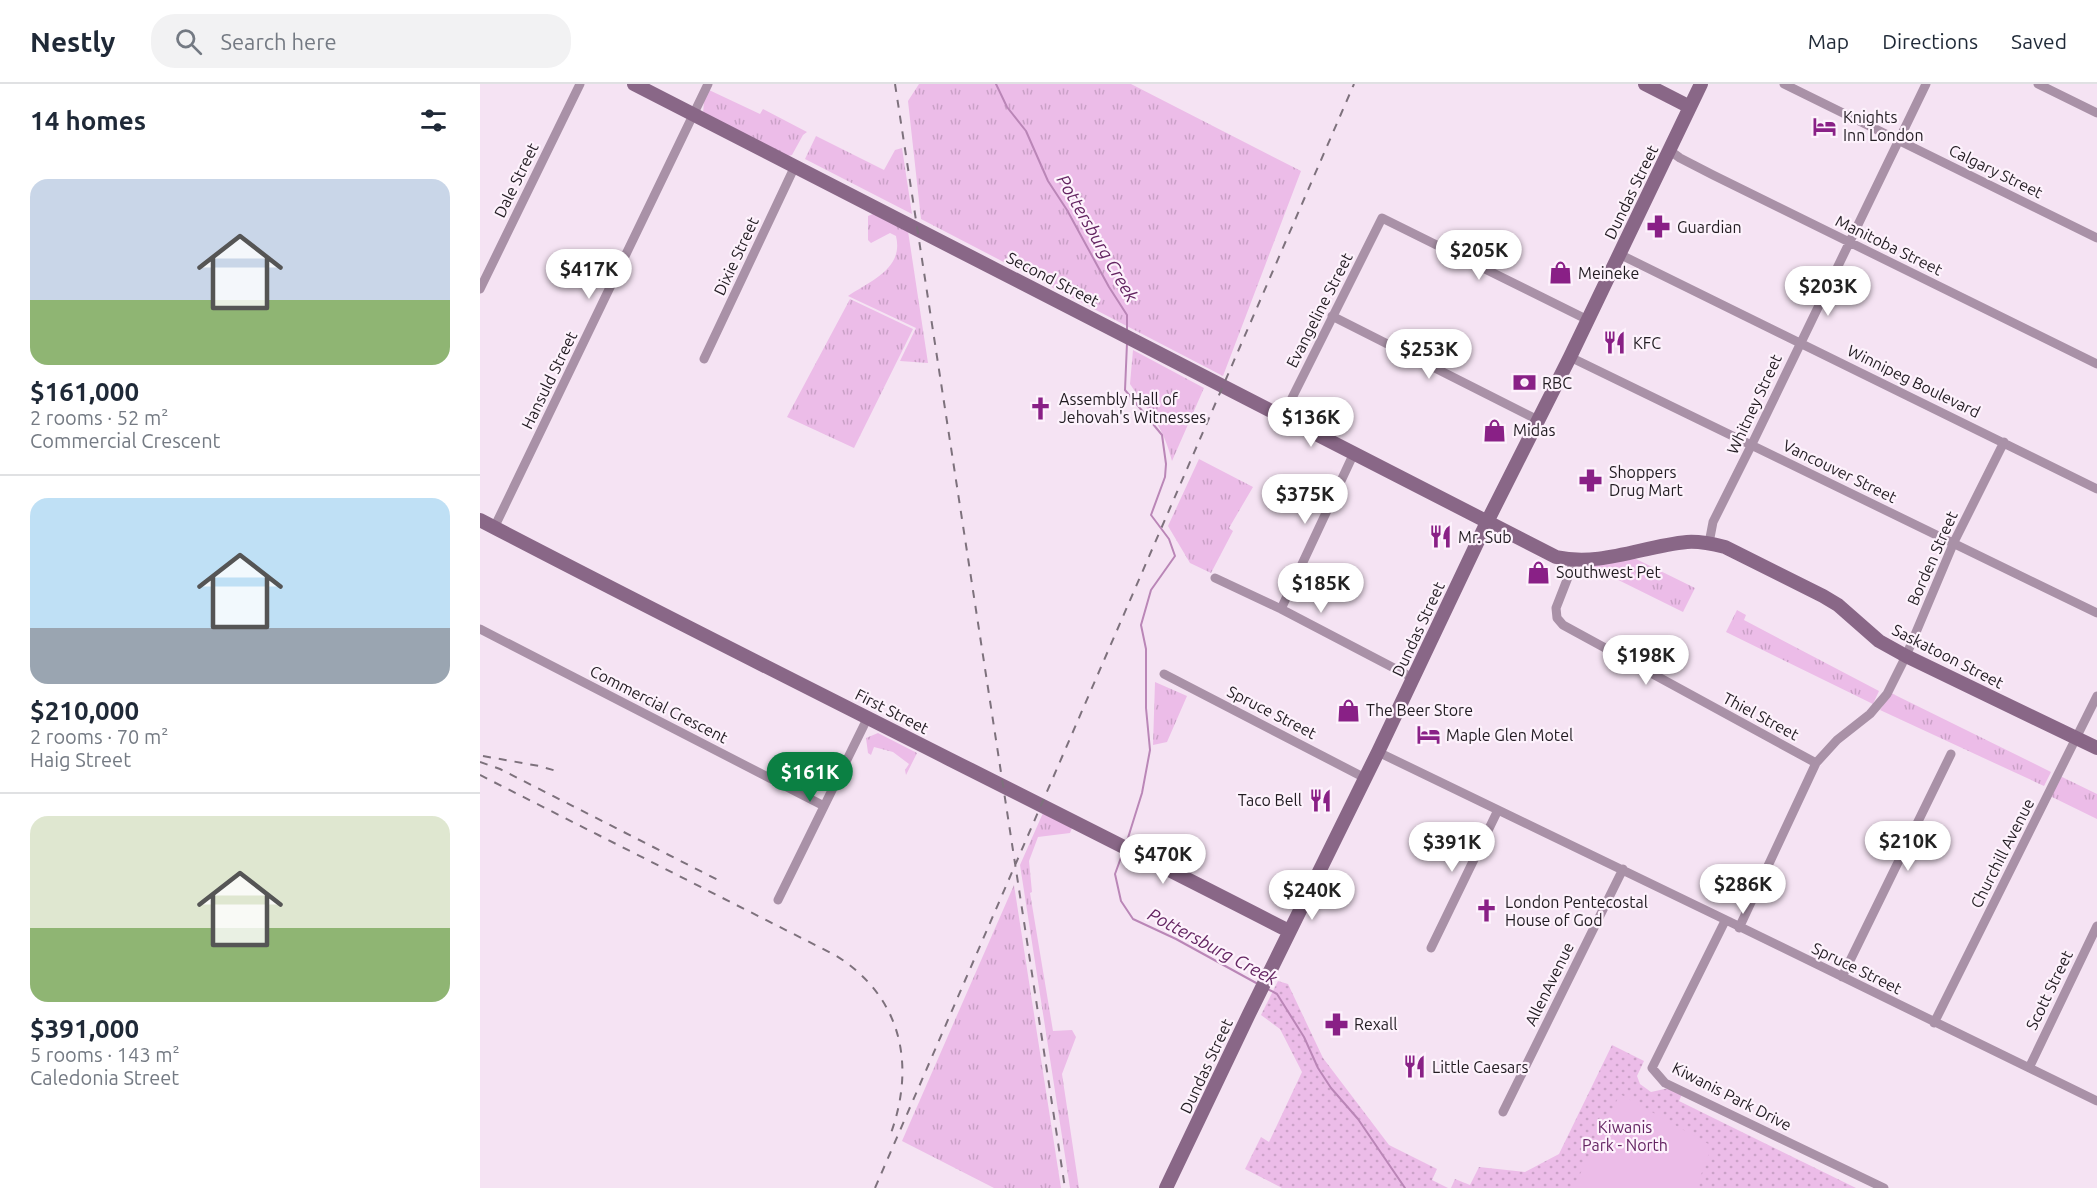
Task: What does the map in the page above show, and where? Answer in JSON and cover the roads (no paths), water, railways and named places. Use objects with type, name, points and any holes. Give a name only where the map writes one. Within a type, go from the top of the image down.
[{"type":"street","name":"Dale Street","points":[[480,289],[580,84]]},
{"type":"street","name":"Second Street","points":[[634,84],[1488,520]]},
{"type":"street","name":"Hansuld Street","points":[[494,528],[708,84]]},
{"type":"street","points":[[1645,84],[1690,107]]},
{"type":"street","name":"Dundas Street","points":[[1166,1188],[1701,84]]},
{"type":"street","name":"Calgary Street","points":[[1784,84],[2097,238]]},
{"type":"street","name":"Whitney Street","points":[[1709,543],[1713,522],[1926,84]]},
{"type":"street","points":[[2038,84],[2097,113]]},
{"type":"street","name":"Manitoba Street","points":[[1669,150],[1713,176],[2097,364]]},
{"type":"street","name":"Dixie Street","points":[[704,359],[795,166]]},
{"type":"street","name":"Evangeline Street","points":[[1283,416],[1382,218],[1587,320]]},
{"type":"street","name":"Winnipeg Boulevard","points":[[1619,254],[2097,489]]},
{"type":"street","points":[[1332,316],[1538,420]]},
{"type":"street","name":"Vancouver Street","points":[[1570,357],[2097,613]]},
{"type":"street","name":"Borden Street","points":[[1739,928],[1816,763],[1837,740],[1870,714],[1887,694],[1906,656],[1954,542],[2004,442]]},
{"type":"street","points":[[1281,609],[1354,453]]},
{"type":"street","name":"First Street","points":[[480,520],[867,719],[1019,793],[1289,931]]},
{"type":"street","name":"Saskatoon Street","points":[[1488,520],[1556,557],[1572,561],[1597,559],[1687,542],[1709,543],[1725,547],[1838,605],[1879,641],[1906,656],[2097,748]]},
{"type":"street","name":"Thiel Street","points":[[1572,561],[1572,567],[1556,608],[1557,618],[1563,625],[1816,763]]},
{"type":"street","points":[[1215,578],[1281,609],[1413,678]]},
{"type":"street","name":"Commercial Crescent","points":[[480,629],[824,806]]},
{"type":"street","name":"Spruce Street","points":[[1164,674],[1365,778]]},
{"type":"street","name":"Churchill Avenue","points":[[1934,1023],[2097,696]]},
{"type":"street","points":[[778,900],[867,719]]},
{"type":"street","name":"Spruce Street","points":[[1377,752],[1623,869],[1739,928],[2097,1101]]},
{"type":"street","points":[[1842,977],[1951,754]]},
{"type":"street","points":[[1431,948],[1498,810]]},
{"type":"street","name":"AllenAvenue","points":[[1503,1112],[1623,869]]},
{"type":"street","name":"Kiwanis Park Drive","points":[[1725,921],[1652,1068],[1665,1083],[1884,1188]]},
{"type":"street","name":"Scott Street","points":[[2029,1068],[2097,926]]},
{"type":"waterway","name":"Pottersburg Creek","points":[[996,84],[1007,107],[1026,131],[1048,181],[1127,315],[1127,331]]},
{"type":"waterway","name":"Pottersburg Creek","points":[[1127,343],[1125,390],[1162,435],[1166,464],[1165,477],[1151,515],[1169,539],[1175,556],[1151,590],[1141,625],[1146,649],[1146,708],[1150,750],[1142,793],[1127,841]]},
{"type":"waterway","name":"Pottersburg Creek","points":[[1123,852],[1115,874],[1121,901],[1133,919],[1176,939],[1258,984]]},
{"type":"waterway","name":"Pottersburg Creek","points":[[1266,988],[1277,994],[1304,1037],[1318,1068],[1331,1088],[1358,1119],[1405,1188]]},
{"type":"railway","points":[[895,84],[1065,1188]]},
{"type":"railway","points":[[875,1188],[1354,84]]},
{"type":"railway","points":[[483,756],[560,772]]},
{"type":"railway","points":[[480,762],[500,769],[718,880]]},
{"type":"railway","points":[[480,775],[835,955],[857,972],[875,990],[888,1011],[897,1033],[902,1057],[902,1081],[891,1133]]},
{"type":"place","name":"Knights Inn London","points":[[1825,126]]},
{"type":"place","name":"Guardian","points":[[1659,227]]},
{"type":"place","name":"Meineke","points":[[1560,273]]},
{"type":"place","name":"KFC","points":[[1615,343]]},
{"type":"place","name":"RBC","points":[[1524,383]]},
{"type":"place","name":"Assembly Hall of Jehovah's Witnesses","points":[[1041,408]]},
{"type":"place","name":"Midas","points":[[1495,430]]},
{"type":"place","name":"Shoppers Drug Mart","points":[[1591,481]]},
{"type":"place","name":"Mr. Sub","points":[[1440,537]]},
{"type":"place","name":"Southwest Pet","points":[[1538,572]]},
{"type":"place","name":"The Beer Store","points":[[1348,710]]},
{"type":"place","name":"Maple Glen Motel","points":[[1428,735]]},
{"type":"place","name":"Taco Bell","points":[[1320,800]]},
{"type":"place","name":"London Pentecostal House of God","points":[[1487,911]]},
{"type":"place","name":"Rexall","points":[[1336,1024]]},
{"type":"place","name":"Little Caesars","points":[[1414,1067]]},
{"type":"park label","name":"Kiwanis Park - North","points":[[1625,1136]]}]
